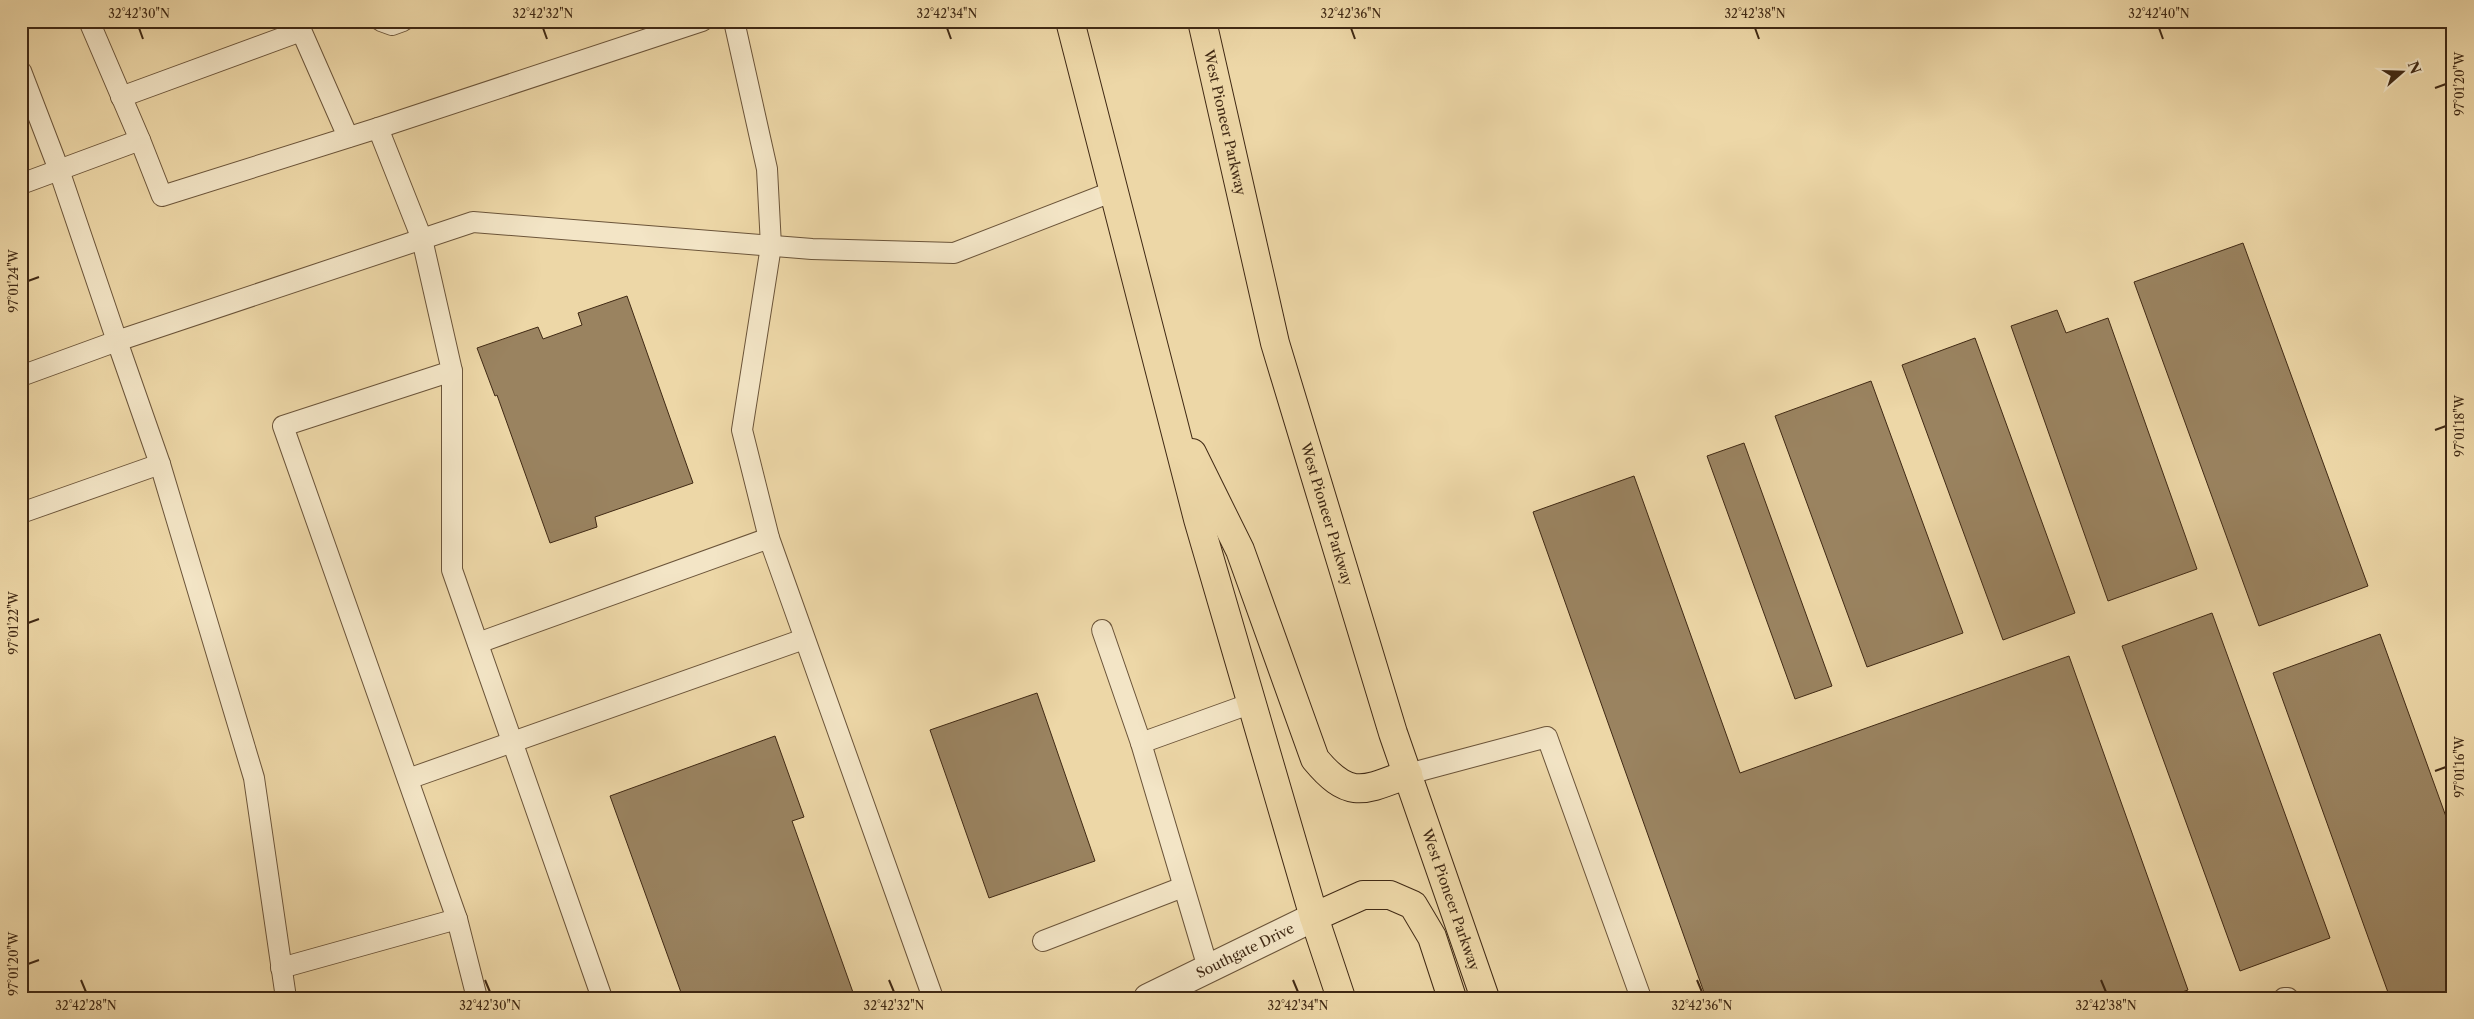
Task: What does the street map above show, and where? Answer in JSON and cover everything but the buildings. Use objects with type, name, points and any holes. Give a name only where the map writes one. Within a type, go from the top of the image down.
[{"type":"main road","points":[[1070,21],[1198,519],[1314,917],[1341,998]]},
{"type":"main road","name":"West Pioneer Parkway","points":[[1202,21],[1275,343],[1393,733],[1485,998]]},
{"type":"main road","points":[[1172,419],[1208,482],[1240,550],[1315,759],[1330,777],[1350,788],[1369,789],[1408,774]]},
{"type":"main road","points":[[1314,917],[1363,895],[1390,895],[1413,905],[1432,937],[1452,998]]},
{"type":"street","name":"Southgate Drive","points":[[1148,998],[1314,917]]},
{"type":"lane","points":[[89,21],[162,196],[378,128],[702,21]]},
{"type":"lane","points":[[381,21],[392,26],[403,21]]},
{"type":"lane","points":[[734,21],[767,169],[771,246],[742,430],[769,538],[934,998]]},
{"type":"lane","points":[[121,98],[299,26],[348,137]]},
{"type":"lane","points":[[21,71],[59,170],[160,464],[254,778],[286,998]]},
{"type":"lane","points":[[378,128],[422,239],[452,371],[452,570],[602,998]]},
{"type":"lane","points":[[21,184],[140,140]]},
{"type":"lane","points":[[21,376],[117,341],[472,222],[812,249],[954,253],[1114,191]]},
{"type":"lane","points":[[452,371],[283,426],[457,919],[477,998]]},
{"type":"lane","points":[[21,513],[160,464]]},
{"type":"lane","points":[[478,643],[769,538]]},
{"type":"lane","points":[[1102,630],[1141,743],[1208,968]]},
{"type":"lane","points":[[408,779],[804,639]]},
{"type":"lane","points":[[1141,743],[1252,703]]},
{"type":"lane","points":[[1408,774],[1547,738],[1641,998]]},
{"type":"lane","points":[[1042,941],[1183,887]]},
{"type":"lane","points":[[281,968],[457,919]]}]
